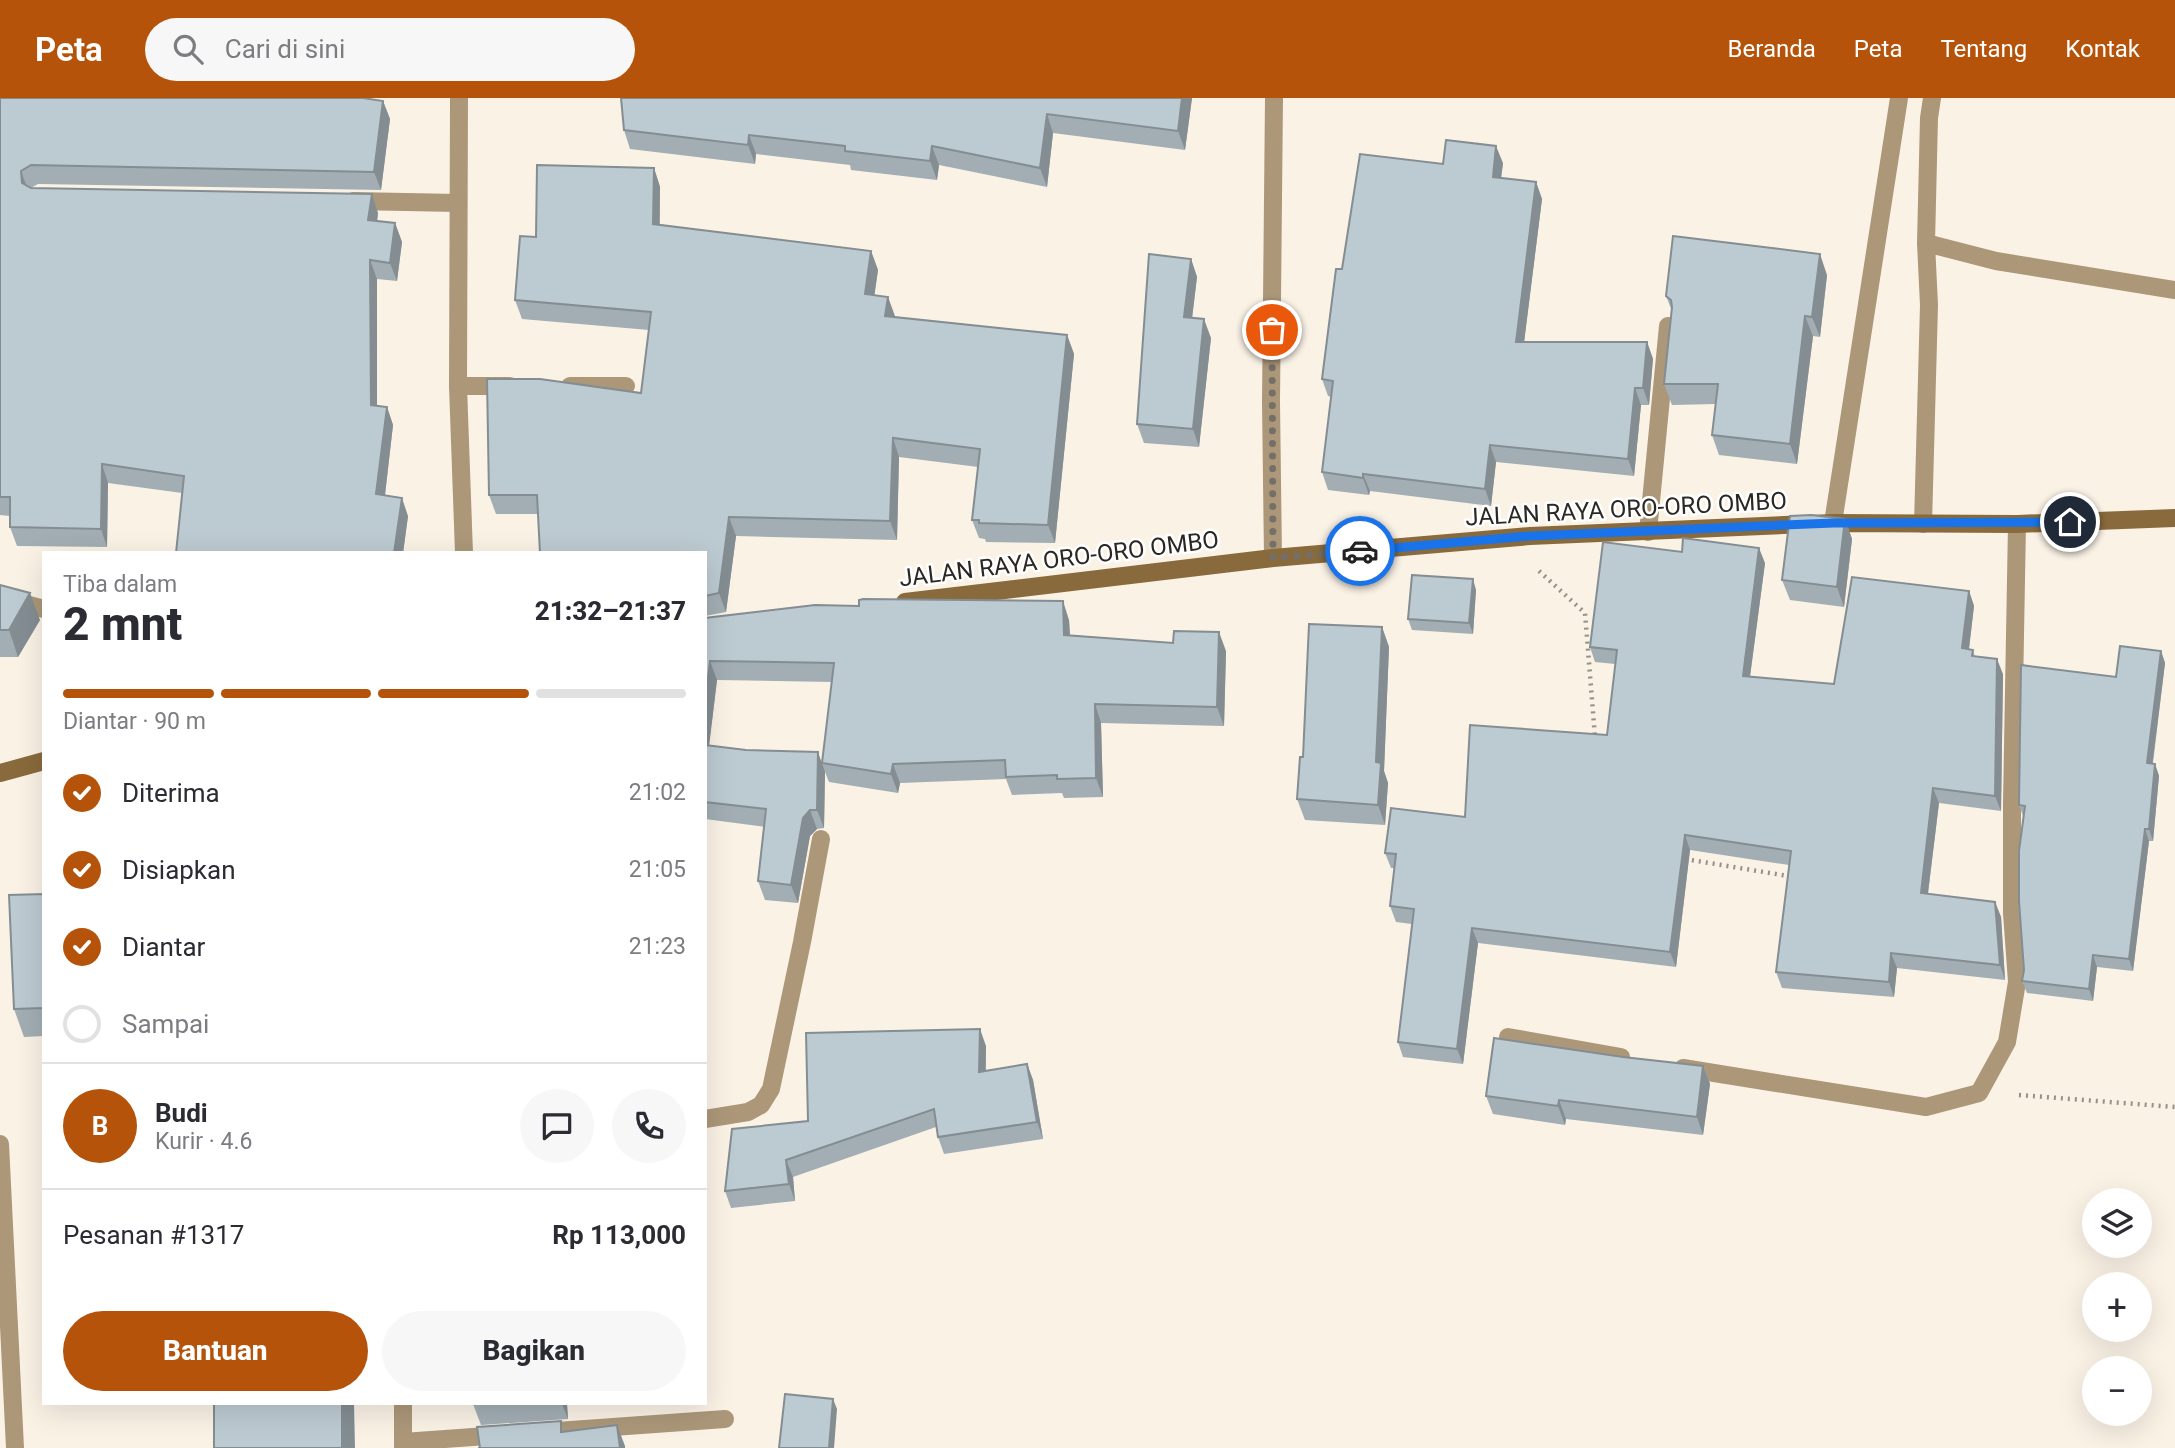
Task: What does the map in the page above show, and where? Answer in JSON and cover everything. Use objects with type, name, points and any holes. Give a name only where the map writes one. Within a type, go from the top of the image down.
[{"type":"main road","name":"JALAN RAYA ORO-ORO OMBO","points":[[885,605],[1273,558],[1530,536],[1833,523],[2017,524],[2175,517]]},
{"type":"main road","points":[[0,773],[42,762]]},
{"type":"street","points":[[459,98],[458,386],[464,551]]},
{"type":"street","points":[[1273,558],[1271,390],[1274,98]]},
{"type":"street","points":[[1833,523],[1899,98]]},
{"type":"street","points":[[1923,524],[1929,304],[1926,243],[1929,118],[1932,98]]},
{"type":"street","points":[[336,201],[458,203]]},
{"type":"street","points":[[1926,243],[1996,261],[2175,290]]},
{"type":"street","points":[[1648,531],[1668,326]]},
{"type":"street","points":[[458,386],[523,386]]},
{"type":"street","points":[[548,386],[626,386]]},
{"type":"street","points":[[1672,1066],[1926,1107],[1979,1093],[2007,1042],[2017,982],[2012,913],[2012,803],[2017,524]]},
{"type":"street","points":[[0,597],[42,608]]},
{"type":"street","points":[[707,1119],[748,1112],[761,1105],[771,1089],[821,839]]},
{"type":"street","points":[[1508,1037],[1632,1059]]},
{"type":"street","points":[[0,1144],[15,1448]]},
{"type":"street","points":[[403,1405],[403,1445],[725,1419]]},
{"type":"path","points":[[1530,536],[1540,573],[1585,613],[1596,749]]},
{"type":"path","points":[[1671,856],[1808,879]]},
{"type":"path","points":[[1979,1093],[2175,1107]]},
{"type":"building","points":[[0,98],[363,98],[383,101],[374,172],[31,165],[21,171],[22,183],[31,188],[372,194],[368,220],[395,223],[390,263],[370,260],[371,405],[387,407],[376,494],[402,498],[394,551],[176,551],[184,476],[102,464],[101,529],[10,527],[10,497],[0,497]]},
{"type":"building","points":[[621,98],[1182,98],[1178,131],[1047,114],[1040,168],[932,146],[930,161],[845,151],[845,146],[749,135],[748,145],[624,130]]},
{"type":"building","points":[[1446,140],[1496,146],[1493,177],[1536,182],[1516,342],[1647,342],[1643,388],[1635,388],[1628,459],[1490,445],[1485,489],[1363,474],[1363,478],[1322,472],[1333,381],[1322,379],[1336,269],[1342,269],[1360,154],[1443,164]]},
{"type":"building","points":[[537,165],[654,168],[653,224],[871,251],[865,294],[888,297],[885,316],[1067,335],[1048,525],[979,523],[979,520],[972,520],[980,449],[893,438],[890,521],[729,517],[719,593],[707,596],[707,551],[540,551],[537,495],[489,495],[487,379],[540,379],[641,393],[651,312],[515,300],[520,236],[536,237]]},
{"type":"building","points":[[1673,236],[1820,254],[1812,317],[1805,316],[1790,444],[1712,435],[1718,384],[1664,384],[1672,307],[1671,300],[1666,296]]},
{"type":"building","points":[[1149,254],[1191,259],[1184,317],[1204,319],[1193,429],[1137,424]]},
{"type":"building","points":[[1811,515],[1845,519],[1837,587],[1782,580],[1790,516]]},
{"type":"building","points":[[1683,538],[1759,548],[1743,676],[1834,684],[1852,577],[1969,591],[1962,648],[1973,650],[1972,656],[1997,659],[1995,796],[1933,788],[1921,893],[1995,902],[2000,965],[1891,953],[1889,982],[1776,972],[1791,851],[1685,835],[1670,952],[1472,928],[1457,1049],[1398,1042],[1414,909],[1390,906],[1396,854],[1385,853],[1391,808],[1465,817],[1470,725],[1607,735],[1617,650],[1590,647],[1603,542],[1682,552]]},
{"type":"building","points":[[1412,575],[1473,579],[1469,623],[1408,619]]},
{"type":"building","points":[[0,585],[30,593],[9,630],[0,630]]},
{"type":"building","points":[[859,600],[1063,601],[1064,635],[1173,643],[1174,631],[1219,632],[1217,707],[1095,704],[1096,778],[1057,779],[1057,775],[1006,777],[1005,760],[893,764],[891,774],[822,763],[834,663],[710,661],[707,686],[707,618],[815,605],[859,606]]},
{"type":"building","points":[[1309,624],[1382,627],[1376,762],[1381,763],[1378,805],[1297,799],[1300,757],[1303,757]]},
{"type":"building","points":[[2120,646],[2161,651],[2147,763],[2155,764],[2149,829],[2145,829],[2129,959],[2093,955],[2089,989],[2022,981],[2024,970],[2019,851],[2025,806],[2019,805],[2021,665],[2116,677]]},
{"type":"building","points":[[707,745],[746,750],[818,752],[817,810],[810,810],[803,818],[791,885],[758,881],[766,809],[707,802]]},
{"type":"building","points":[[42,894],[42,1008],[14,1009],[9,895]]},
{"type":"building","points":[[980,1029],[979,1072],[1027,1064],[1037,1122],[938,1137],[934,1109],[786,1160],[789,1184],[725,1191],[732,1129],[808,1121],[806,1033]]},
{"type":"building","points":[[1494,1038],[1703,1066],[1697,1117],[1559,1100],[1558,1106],[1486,1096]]},
{"type":"building","points":[[785,1394],[833,1399],[829,1448],[779,1448]]},
{"type":"building","points":[[214,1405],[342,1405],[342,1448],[214,1448]]},
{"type":"building","points":[[561,1421],[561,1432],[617,1425],[620,1448],[480,1448],[477,1427]]},
{"type":"way so far","points":[[1272,330],[1273,558],[1360,551]]},
{"type":"route","points":[[1360,551],[1530,536],[1833,523],[2070,522]]}]
